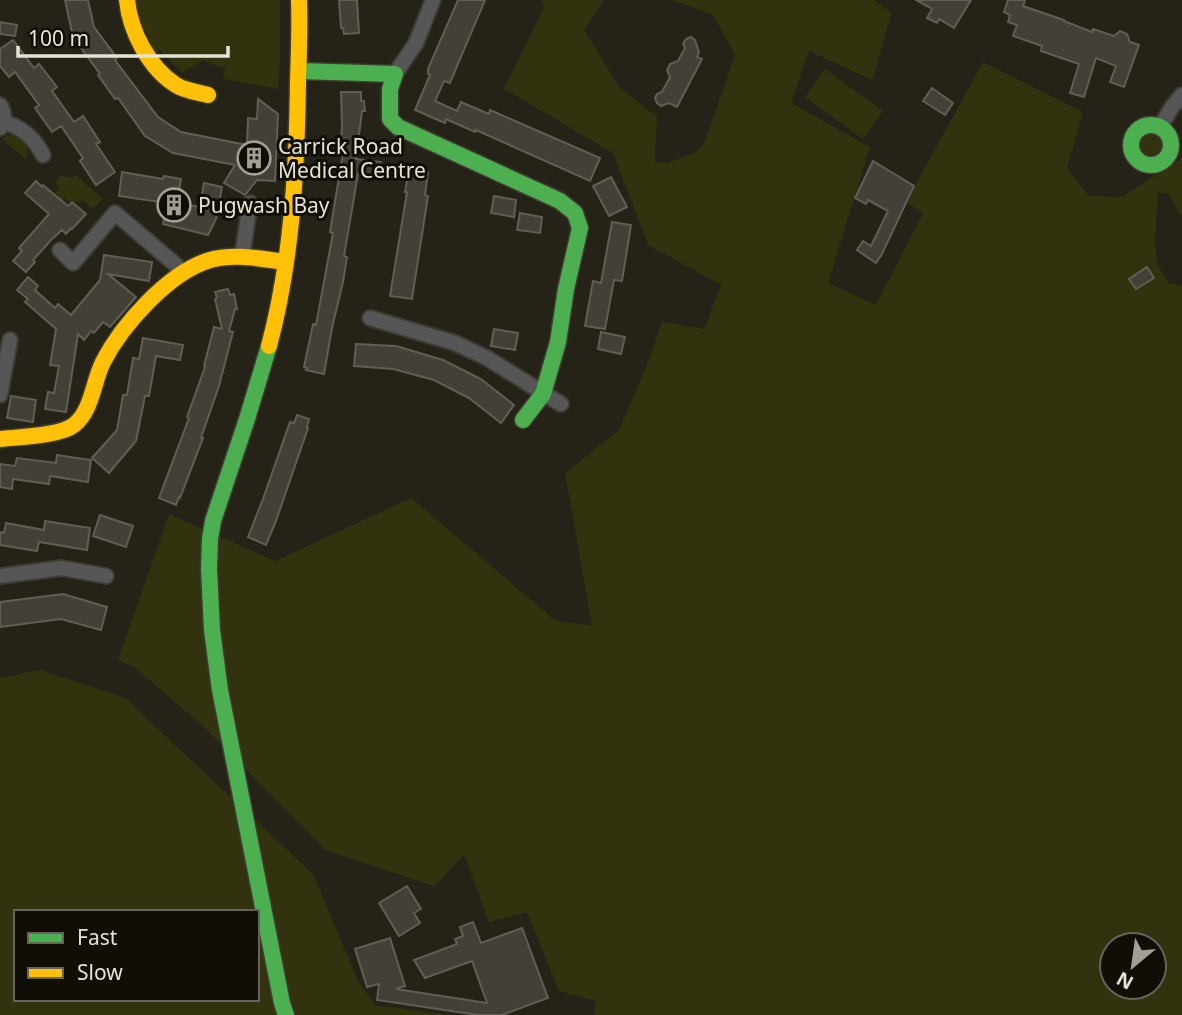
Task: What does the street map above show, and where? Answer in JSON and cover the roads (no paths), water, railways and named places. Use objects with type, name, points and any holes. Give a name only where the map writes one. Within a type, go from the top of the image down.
[{"type":"street","points":[[127,0],[127,7],[139,37],[152,62],[180,87],[208,95]]},
{"type":"street","points":[[286,1015],[230,744],[209,619],[210,539],[213,517],[262,368],[280,294],[293,198],[299,71],[299,0]]},
{"type":"street","points":[[433,0],[416,43],[395,74],[390,89],[390,119],[398,127],[560,201],[575,213],[580,228],[558,342],[543,394],[523,420]]},
{"type":"street","points":[[299,71],[395,74]]},
{"type":"street","points":[[1160,127],[1171,107],[1182,95]]},
{"type":"street","points":[[0,105],[4,115],[2,125],[12,124],[20,128],[35,142],[43,155]]},
{"type":"street","points":[[242,257],[250,203]]},
{"type":"street","points":[[60,250],[73,263],[116,213],[176,265],[181,274]]},
{"type":"street","points":[[0,439],[57,431],[74,425],[89,401],[96,378],[112,345],[152,299],[181,274],[209,260],[242,257],[285,261]]},
{"type":"street","points":[[370,318],[455,342],[487,358],[561,404]]},
{"type":"street","points":[[0,395],[10,340]]},
{"type":"street","points":[[0,576],[62,568],[106,576]]},
{"type":"place","name":"Carrick Road Medical Centre","points":[[254,158]]},
{"type":"place","name":"Pugwash Bay","points":[[174,205]]}]
